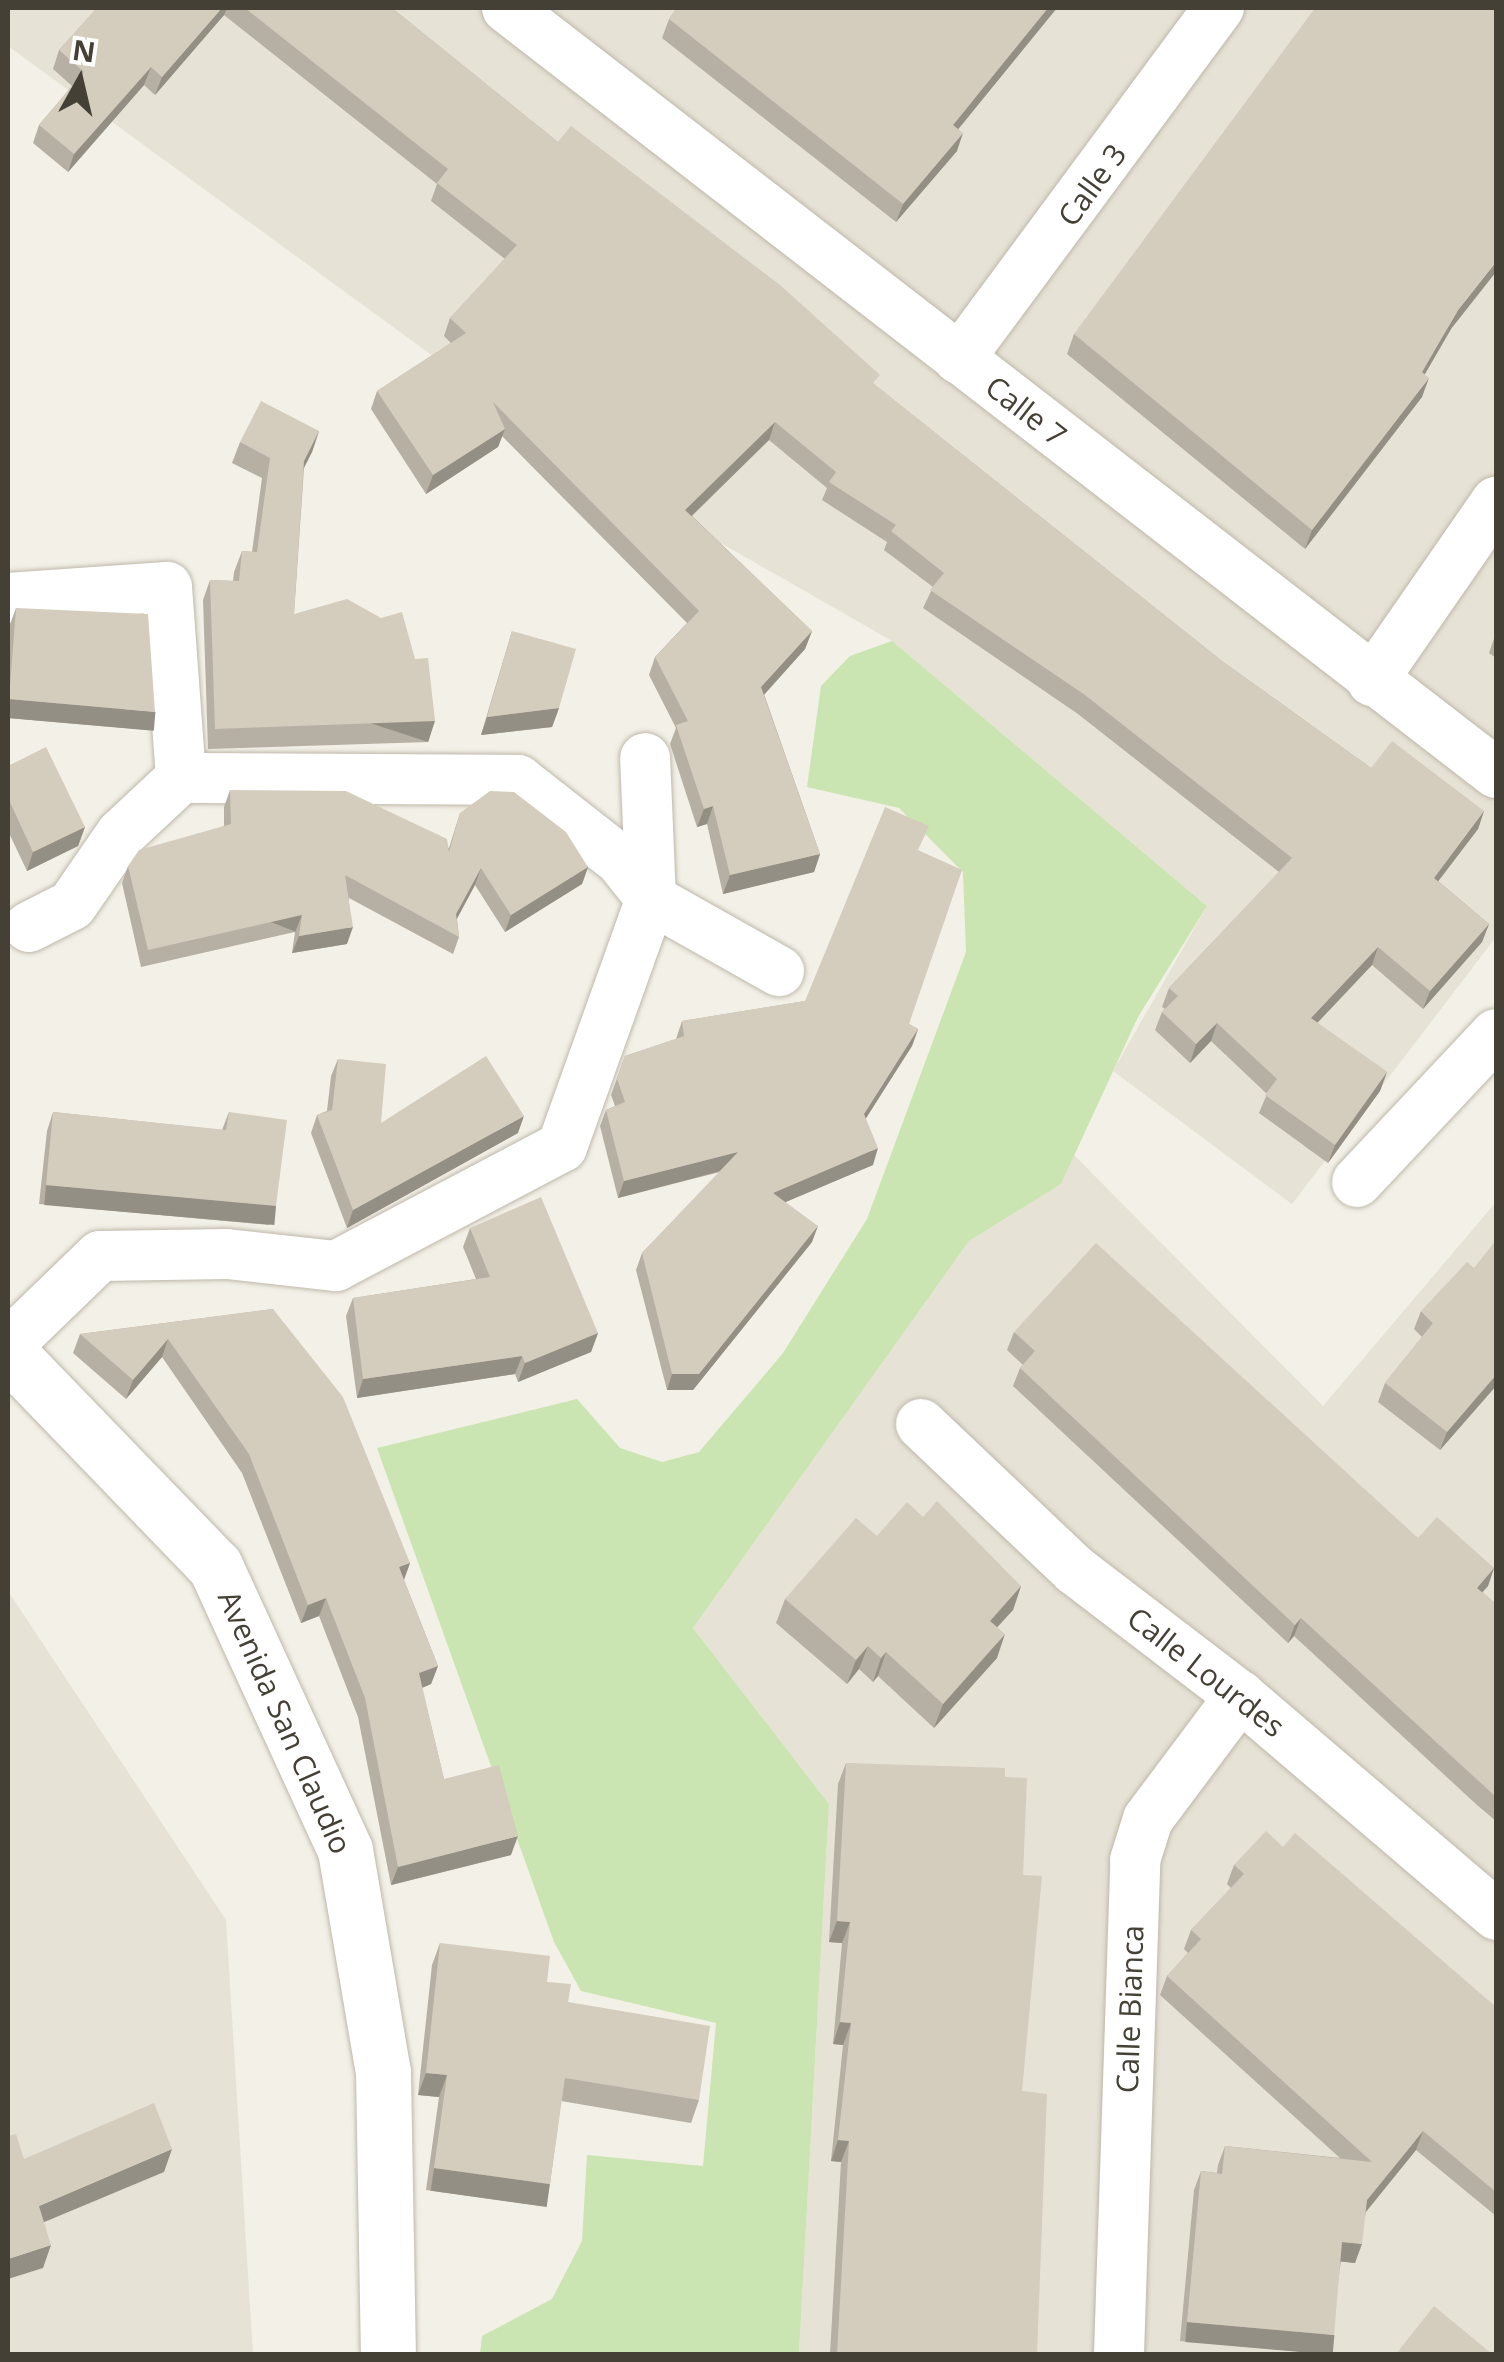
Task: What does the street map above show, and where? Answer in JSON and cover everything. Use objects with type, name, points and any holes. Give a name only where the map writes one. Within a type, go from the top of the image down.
[{"type":"street","name":"Calle 7","points":[[507,8],[564,25],[960,359],[1496,773]]},
{"type":"street","name":"Calle 3","points":[[960,359],[1219,8]]},
{"type":"street","points":[[1372,681],[1496,502]]},
{"type":"street","points":[[8,598],[168,587],[180,778]]},
{"type":"street","points":[[8,1348],[100,1256],[227,1254],[336,1266],[562,1147],[651,898],[645,758]]},
{"type":"street","points":[[29,927],[72,905],[121,834],[180,778],[518,780],[620,860],[651,898],[779,971]]},
{"type":"street","points":[[1358,1182],[1496,1034]]},
{"type":"street","name":"Avenida San Claudio","points":[[8,1348],[216,1566],[345,1850],[383,2072],[388,2354]]},
{"type":"street","name":"Calle Lourdes","points":[[921,1424],[1074,1570],[1240,1696],[1496,1915]]},
{"type":"street","name":"Calle Bianca","points":[[1119,2354],[1135,1860],[1148,1818],[1240,1696]]},
{"type":"shaded area","points":[[8,8],[1496,8],[1496,937],[1292,1204],[1113,1071],[1207,906],[892,641],[574,459],[8,46]]},
{"type":"shaded area","points":[[1074,1155],[1323,1406],[1496,1202],[1496,2354],[799,2354],[829,1804],[693,1628],[969,1241],[1061,1184]]},
{"type":"shaded area","points":[[8,1591],[226,1920],[253,2354],[8,2354]]},
{"type":"green space","points":[[892,641],[1207,906],[1138,1017],[1061,1184],[969,1241],[693,1628],[829,1804],[799,2354],[480,2354],[482,2336],[552,2299],[582,2241],[587,2155],[703,2166],[716,2023],[581,1991],[554,1942],[377,1448],[577,1399],[620,1448],[662,1462],[699,1452],[783,1353],[867,1219],[966,952],[963,872],[899,808],[807,787],[821,686],[850,656]]},
{"type":"building","points":[[97,8],[222,8],[162,77],[151,67],[74,154],[39,125],[84,72],[59,50]]},
{"type":"building","points":[[245,8],[392,8],[558,142],[571,126],[780,285],[880,375],[873,383],[1222,661],[1371,768],[1392,741],[1484,811],[1434,878],[1489,924],[1430,991],[1378,947],[1311,1018],[1387,1072],[1335,1145],[1265,1095],[1277,1079],[1217,1023],[1196,1044],[1162,1012],[1178,996],[1169,988],[1292,858],[1085,695],[930,590],[944,573],[891,531],[896,525],[829,482],[836,472],[775,422],[685,510],[812,631],[761,687],[820,854],[730,875],[713,806],[704,809],[676,725],[688,721],[655,657],[699,611],[493,402],[505,429],[433,475],[377,391],[466,333],[450,318],[517,245],[437,183],[448,169]]},
{"type":"building","points":[[677,8],[1048,8],[953,125],[963,133],[903,204],[669,19]]},
{"type":"building","points":[[1315,8],[1496,8],[1496,262],[1458,310],[1422,372],[1429,378],[1312,530],[1074,334]]},
{"type":"building","points":[[261,401],[319,431],[304,461],[294,614],[347,599],[381,618],[402,612],[415,659],[428,658],[435,721],[215,729],[210,580],[239,581],[242,551],[257,552],[270,458],[240,442]]},
{"type":"building","points":[[16,608],[148,614],[155,712],[9,699]]},
{"type":"building","points":[[512,631],[576,649],[559,708],[487,717]]},
{"type":"building","points":[[46,747],[85,827],[33,852],[8,798],[8,766]]},
{"type":"building","points":[[230,790],[346,791],[447,839],[449,852],[460,813],[490,791],[514,792],[566,832],[588,867],[511,915],[481,868],[456,914],[459,937],[345,875],[353,927],[299,936],[302,915],[148,950],[128,866],[139,850],[231,824]]},
{"type":"building","points":[[885,807],[929,826],[918,850],[962,870],[909,1024],[918,1029],[864,1114],[878,1148],[773,1193],[818,1226],[699,1374],[672,1374],[642,1253],[738,1152],[624,1181],[606,1110],[625,1102],[617,1079],[625,1056],[684,1036],[682,1021],[805,1001]]},
{"type":"building","points":[[486,1056],[524,1116],[353,1210],[317,1115],[332,1110],[338,1059],[386,1064],[381,1123]]},
{"type":"building","points":[[53,1112],[226,1130],[229,1112],[287,1120],[276,1206],[46,1185]]},
{"type":"building","points":[[541,1197],[598,1333],[525,1363],[522,1356],[363,1379],[353,1298],[490,1277],[470,1228]]},
{"type":"building","points":[[1496,1240],[1496,1375],[1447,1432],[1385,1383],[1433,1323],[1421,1311],[1467,1262],[1474,1268]]},
{"type":"building","points":[[1096,1243],[1418,1538],[1437,1517],[1494,1568],[1477,1588],[1496,1604],[1496,1797],[1301,1618],[1295,1625],[1020,1368],[1035,1351],[1014,1332]]},
{"type":"building","points":[[273,1309],[343,1397],[410,1563],[399,1567],[438,1666],[419,1673],[444,1779],[499,1765],[518,1836],[398,1867],[365,1698],[326,1598],[308,1605],[249,1454],[168,1339],[133,1380],[80,1334]]},
{"type":"building","points":[[937,1501],[1021,1586],[990,1621],[1005,1634],[943,1704],[886,1652],[881,1658],[868,1646],[856,1660],[785,1599],[856,1518],[877,1536],[907,1502],[923,1517]]},
{"type":"building","points":[[846,1763],[1005,1768],[1005,1777],[1027,1778],[1023,1875],[1042,1876],[1022,2091],[1047,2094],[1037,2354],[837,2354],[849,2141],[838,2140],[851,2023],[840,2022],[850,1922],[837,1921]]},
{"type":"building","points":[[1266,1831],[1283,1847],[1295,1833],[1496,2007],[1496,2192],[1423,2131],[1367,2200],[1362,2244],[1342,2242],[1334,2335],[1187,2322],[1201,2171],[1222,2174],[1225,2146],[1372,2162],[1167,1976],[1201,1939],[1191,1930],[1244,1874],[1234,1865]]},
{"type":"building","points":[[440,1943],[550,1956],[547,1982],[571,1984],[568,2002],[710,2026],[699,2100],[565,2078],[550,2184],[434,2168],[447,2075],[426,2073]]},
{"type":"building","points":[[154,2103],[172,2149],[39,2206],[51,2245],[8,2259],[8,2136],[16,2134],[24,2159]]},
{"type":"building","points":[[1434,2306],[1492,2354],[1396,2354]]}]
